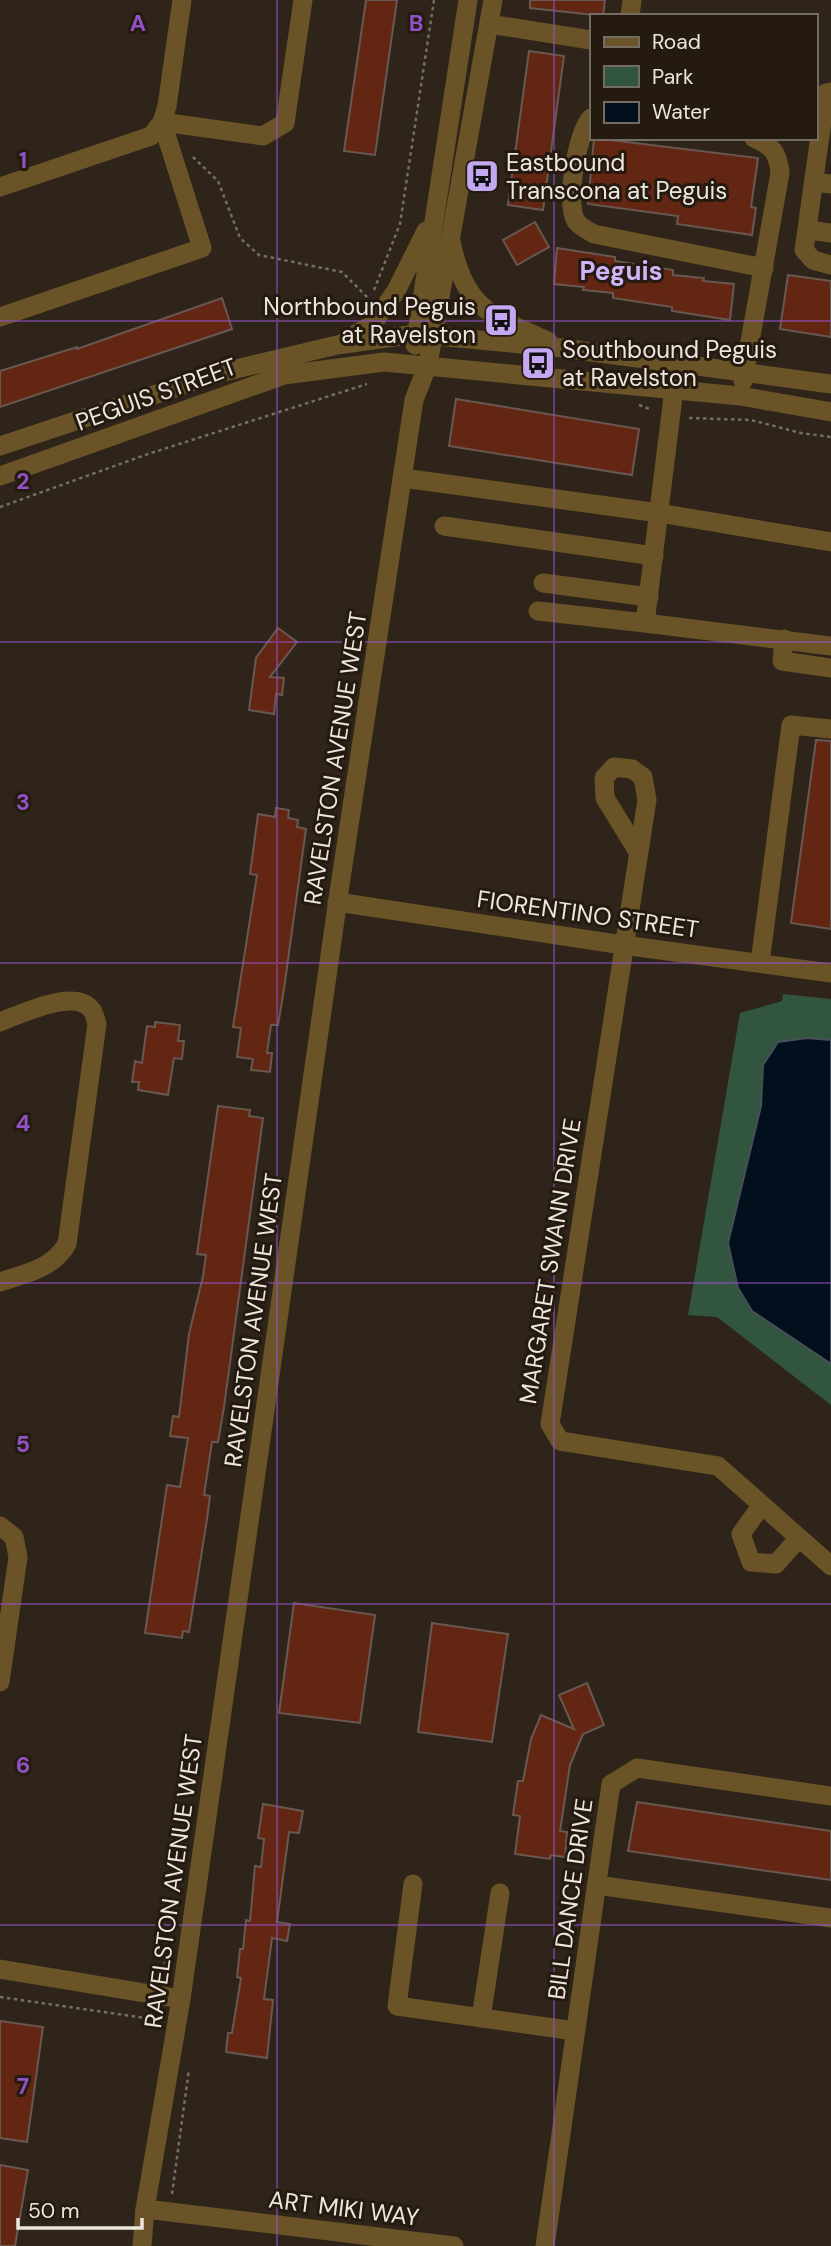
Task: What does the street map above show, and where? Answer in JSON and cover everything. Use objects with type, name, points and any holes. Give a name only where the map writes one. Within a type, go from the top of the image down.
[{"type":"street","points":[[0,187],[151,136],[162,122],[167,106],[182,0]]},
{"type":"street","points":[[162,122],[263,136],[285,123],[303,0]]},
{"type":"street","points":[[424,334],[436,211],[468,0]]},
{"type":"street","points":[[424,334],[450,234],[493,0]]},
{"type":"street","points":[[489,24],[590,40]]},
{"type":"street","points":[[831,92],[826,93],[822,183],[804,250],[813,260],[831,265]]},
{"type":"street","points":[[590,120],[580,135],[571,205],[577,223],[594,234],[764,268]]},
{"type":"street","points":[[0,317],[202,248],[162,122]]},
{"type":"street","points":[[740,396],[780,173],[779,158],[772,146],[758,140]]},
{"type":"street","points":[[337,345],[372,325],[397,291],[436,211]]},
{"type":"street","points":[[808,230],[831,233]]},
{"type":"street","points":[[450,234],[458,271],[473,300],[510,324],[562,348]]},
{"type":"street","name":"PEGUIS STREET","points":[[0,446],[223,372],[337,345],[424,334],[562,348],[831,384]]},
{"type":"street","name":"RAVELSTON AVENUE WEST","points":[[142,2246],[145,2208],[181,1999],[337,902],[424,334]]},
{"type":"street","name":"PEGUIS STREET","points":[[0,476],[284,375],[384,362],[420,363],[740,396],[831,412]]},
{"type":"street","points":[[645,623],[674,389]]},
{"type":"street","points":[[403,478],[659,513],[831,542]]},
{"type":"street","points":[[444,526],[654,556]]},
{"type":"street","points":[[543,583],[649,597]]},
{"type":"street","points":[[538,611],[831,646]]},
{"type":"street","points":[[784,639],[782,661],[831,668]]},
{"type":"street","points":[[760,963],[791,725],[831,729]]},
{"type":"street","points":[[623,945],[637,850]]},
{"type":"street","name":"FIORENTINO STREET","points":[[337,902],[831,973]]},
{"type":"street","name":"MARGARET SWANN DRIVE","points":[[623,945],[550,1424],[560,1441],[718,1466],[831,1566]]},
{"type":"street","points":[[0,1022],[61,1001],[77,1000],[91,1008],[97,1024],[67,1244],[59,1256],[44,1268],[0,1282]]},
{"type":"street","points":[[761,1506],[741,1534],[751,1562],[776,1564],[798,1539]]},
{"type":"street","points":[[0,1526],[14,1537],[18,1557],[0,1682]]},
{"type":"street","name":"BILL DANCE DRIVE","points":[[545,2246],[611,1784],[637,1768],[831,1796]]},
{"type":"street","points":[[413,1884],[397,2006],[575,2031]]},
{"type":"street","points":[[597,1885],[831,1918]]},
{"type":"street","points":[[481,2018],[499,1893]]},
{"type":"street","points":[[0,1969],[181,1999]]},
{"type":"street","name":"ART MIKI WAY","points":[[145,2208],[412,2243],[454,2246]]},
{"type":"path","points":[[370,300],[400,224],[434,0]]},
{"type":"path","points":[[190,154],[218,181],[240,238],[258,255],[342,272],[377,305]]},
{"type":"path","points":[[0,507],[148,454],[372,382]]},
{"type":"path","points":[[629,402],[671,415],[751,420],[831,437]]},
{"type":"path","points":[[0,1997],[177,2023]]},
{"type":"path","points":[[170,2212],[189,2065]]},
{"type":"green space","points":[[783,994],[831,999],[831,1405],[717,1317],[688,1315],[740,1013],[782,1001]]},
{"type":"water","points":[[807,1038],[831,1040],[831,1364],[752,1311],[738,1288],[728,1243],[761,1106],[763,1065],[778,1042]]},
{"type":"building","points":[[366,0],[397,0],[375,155],[344,151]]},
{"type":"building","points":[[530,0],[605,0],[603,14],[530,8]]},
{"type":"building","points":[[529,51],[564,56],[543,210],[508,205]]},
{"type":"building","points":[[594,140],[758,158],[751,207],[756,208],[752,235],[677,224],[678,216],[588,204]]},
{"type":"building","points":[[535,222],[549,247],[517,265],[503,240]]},
{"type":"building","points":[[557,248],[673,270],[673,275],[734,284],[730,320],[613,298],[613,293],[583,290],[584,287],[554,284]]},
{"type":"building","points":[[788,275],[831,281],[831,337],[780,329]]},
{"type":"building","points":[[222,298],[232,329],[0,407],[0,371],[77,349]]},
{"type":"building","points":[[456,399],[639,429],[632,475],[449,446]]},
{"type":"building","points":[[278,628],[297,642],[270,677],[284,678],[282,695],[276,694],[274,714],[249,710],[256,658]]},
{"type":"building","points":[[816,740],[831,741],[831,929],[791,923]]},
{"type":"building","points":[[276,808],[289,810],[288,818],[298,820],[297,827],[306,829],[278,1025],[271,1025],[267,1053],[272,1053],[270,1072],[251,1070],[253,1059],[237,1057],[241,1028],[233,1027],[257,875],[250,874],[258,814],[275,817]]},
{"type":"building","points":[[155,1022],[180,1025],[178,1041],[184,1041],[182,1059],[174,1058],[168,1095],[138,1090],[139,1082],[132,1082],[135,1061],[142,1063],[147,1026],[155,1027]]},
{"type":"building","points":[[218,1106],[250,1110],[249,1116],[263,1118],[224,1407],[218,1442],[212,1442],[204,1495],[210,1496],[207,1519],[189,1632],[183,1631],[182,1638],[145,1633],[167,1485],[180,1487],[188,1438],[170,1436],[173,1416],[179,1417],[189,1334],[203,1276],[206,1255],[197,1254]]},
{"type":"building","points":[[294,1603],[375,1615],[360,1723],[279,1713]]},
{"type":"building","points":[[432,1623],[508,1634],[492,1742],[418,1732]]},
{"type":"building","points":[[587,1683],[604,1725],[583,1734],[570,1765],[560,1831],[567,1832],[565,1857],[551,1855],[550,1859],[515,1854],[520,1816],[513,1815],[518,1781],[523,1781],[531,1739],[541,1715],[574,1729],[559,1695]]},
{"type":"building","points":[[637,1802],[831,1831],[831,1880],[628,1851]]},
{"type":"building","points":[[263,1804],[303,1811],[299,1833],[289,1832],[277,1922],[290,1924],[287,1941],[272,1938],[264,1999],[273,2000],[267,2058],[226,2052],[228,2033],[232,2033],[241,1978],[237,1977],[240,1949],[243,1949],[246,1920],[250,1921],[255,1866],[261,1867],[264,1839],[258,1838]]},
{"type":"building","points":[[0,2021],[43,2027],[27,2142],[0,2138]]},
{"type":"building","points":[[0,2165],[28,2170],[15,2246],[0,2246]]},
{"type":"waterway","points":[[162,1989],[167,1955]]},
{"type":"place","name":"Eastbound Transcona at Peguis","points":[[482,176]]},
{"type":"place","name":"Northbound Peguis at Ravelston","points":[[501,320]]},
{"type":"place","name":"Southbound Peguis at Ravelston","points":[[538,363]]},
{"type":"district","name":"Peguis","points":[[621,271]]}]
